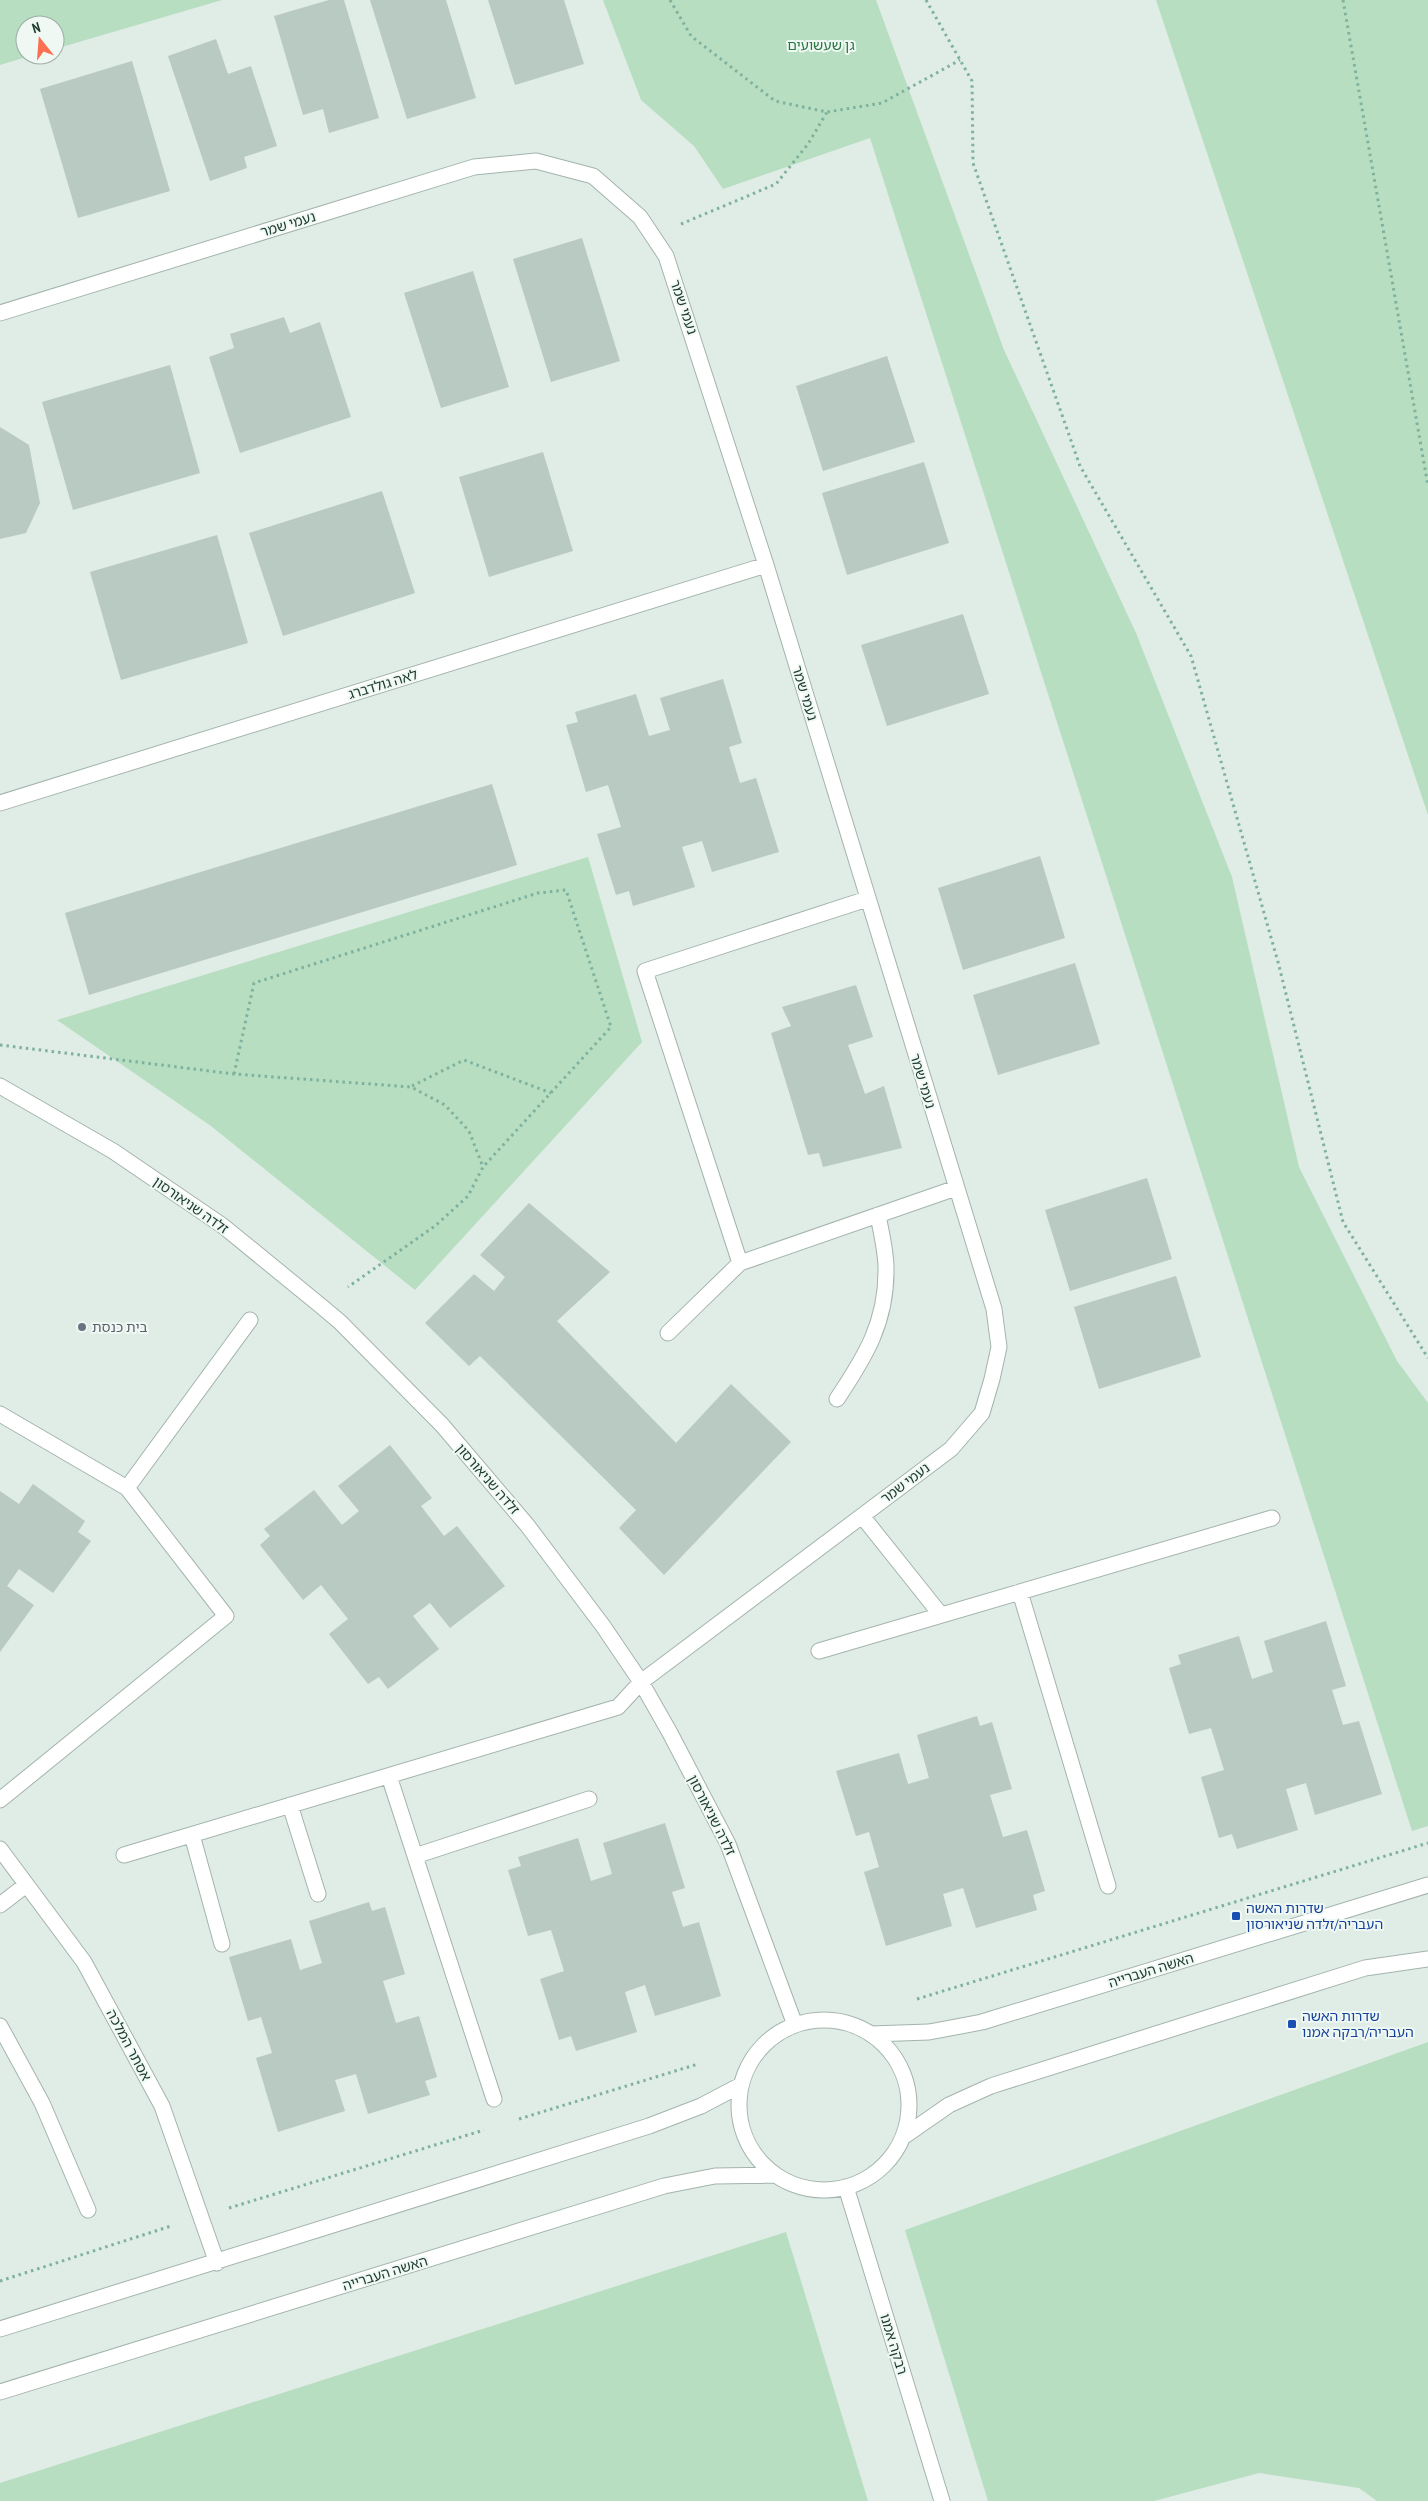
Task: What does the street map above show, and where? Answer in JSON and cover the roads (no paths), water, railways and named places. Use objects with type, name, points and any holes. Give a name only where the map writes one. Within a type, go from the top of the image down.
[{"type":"street","name":"נעמי שמר","points":[[0,313],[474,167],[536,160],[593,176],[640,217],[666,256],[766,566],[994,1309],[999,1347],[982,1413],[951,1449],[641,1682],[618,1707],[124,1855]]},
{"type":"street","name":"לאה גולדברג","points":[[0,802],[766,566]]},
{"type":"street","points":[[740,1263],[645,971],[868,899]]},
{"type":"street","name":"זלדה שניאורסון","points":[[0,1086],[113,1151],[207,1216],[321,1306],[340,1322],[442,1425],[521,1518],[603,1626],[641,1682],[728,1844],[795,2025]]},
{"type":"street","points":[[668,1333],[740,1263],[956,1188]]},
{"type":"street","points":[[837,1399],[865,1356],[883,1312],[886,1267],[878,1215]]},
{"type":"street","points":[[127,1488],[250,1320]]},
{"type":"street","points":[[0,1414],[127,1488],[226,1616],[0,1800]]},
{"type":"street","points":[[862,1516],[941,1615]]},
{"type":"street","points":[[819,1651],[1272,1518]]},
{"type":"street","points":[[1020,1592],[1108,1886]]},
{"type":"street","points":[[389,1776],[494,2099]]},
{"type":"street","points":[[415,1856],[589,1799]]},
{"type":"street","points":[[290,1805],[318,1894]]},
{"type":"street","points":[[192,1836],[222,1944]]},
{"type":"street","name":"אסתר המלכה","points":[[0,1849],[84,1962],[162,2106],[217,2263]]},
{"type":"street","points":[[0,1905],[26,1884]]},
{"type":"street","name":"האשה העברייה","points":[[871,2034],[928,2032],[982,2022],[1428,1885]]},
{"type":"street","points":[[904,2137],[949,2105],[991,2086],[1365,1968],[1428,1959]]},
{"type":"street","points":[[821,2020],[847,2023],[871,2034],[890,2050],[906,2079],[909,2095],[909,2112],[904,2137],[890,2160],[870,2176],[846,2187],[813,2188],[797,2186],[774,2175],[756,2157],[744,2135],[739,2110],[741,2086],[752,2060],[771,2038],[795,2025],[821,2020]]},
{"type":"street","points":[[0,2026],[42,2103],[88,2210]]},
{"type":"street","points":[[0,2329],[217,2263],[649,2126],[701,2106],[741,2086]]},
{"type":"street","name":"האשה העברייה","points":[[0,2392],[664,2186],[715,2176],[774,2175]]},
{"type":"street","name":"רבקה אמנו","points":[[846,2187],[942,2501]]},
{"type":"place","name":"בית כנסת","points":[[82,1327]]},
{"type":"place","name":"שדרות האשה העבריה/זלדה שניאורסון","points":[[1236,1916]]},
{"type":"place","name":"שדרות האשה העבריה/רבקה אמנו","points":[[1292,2024]]},
{"type":"park label","name":"גן שעשועים","points":[[821,45]]}]
